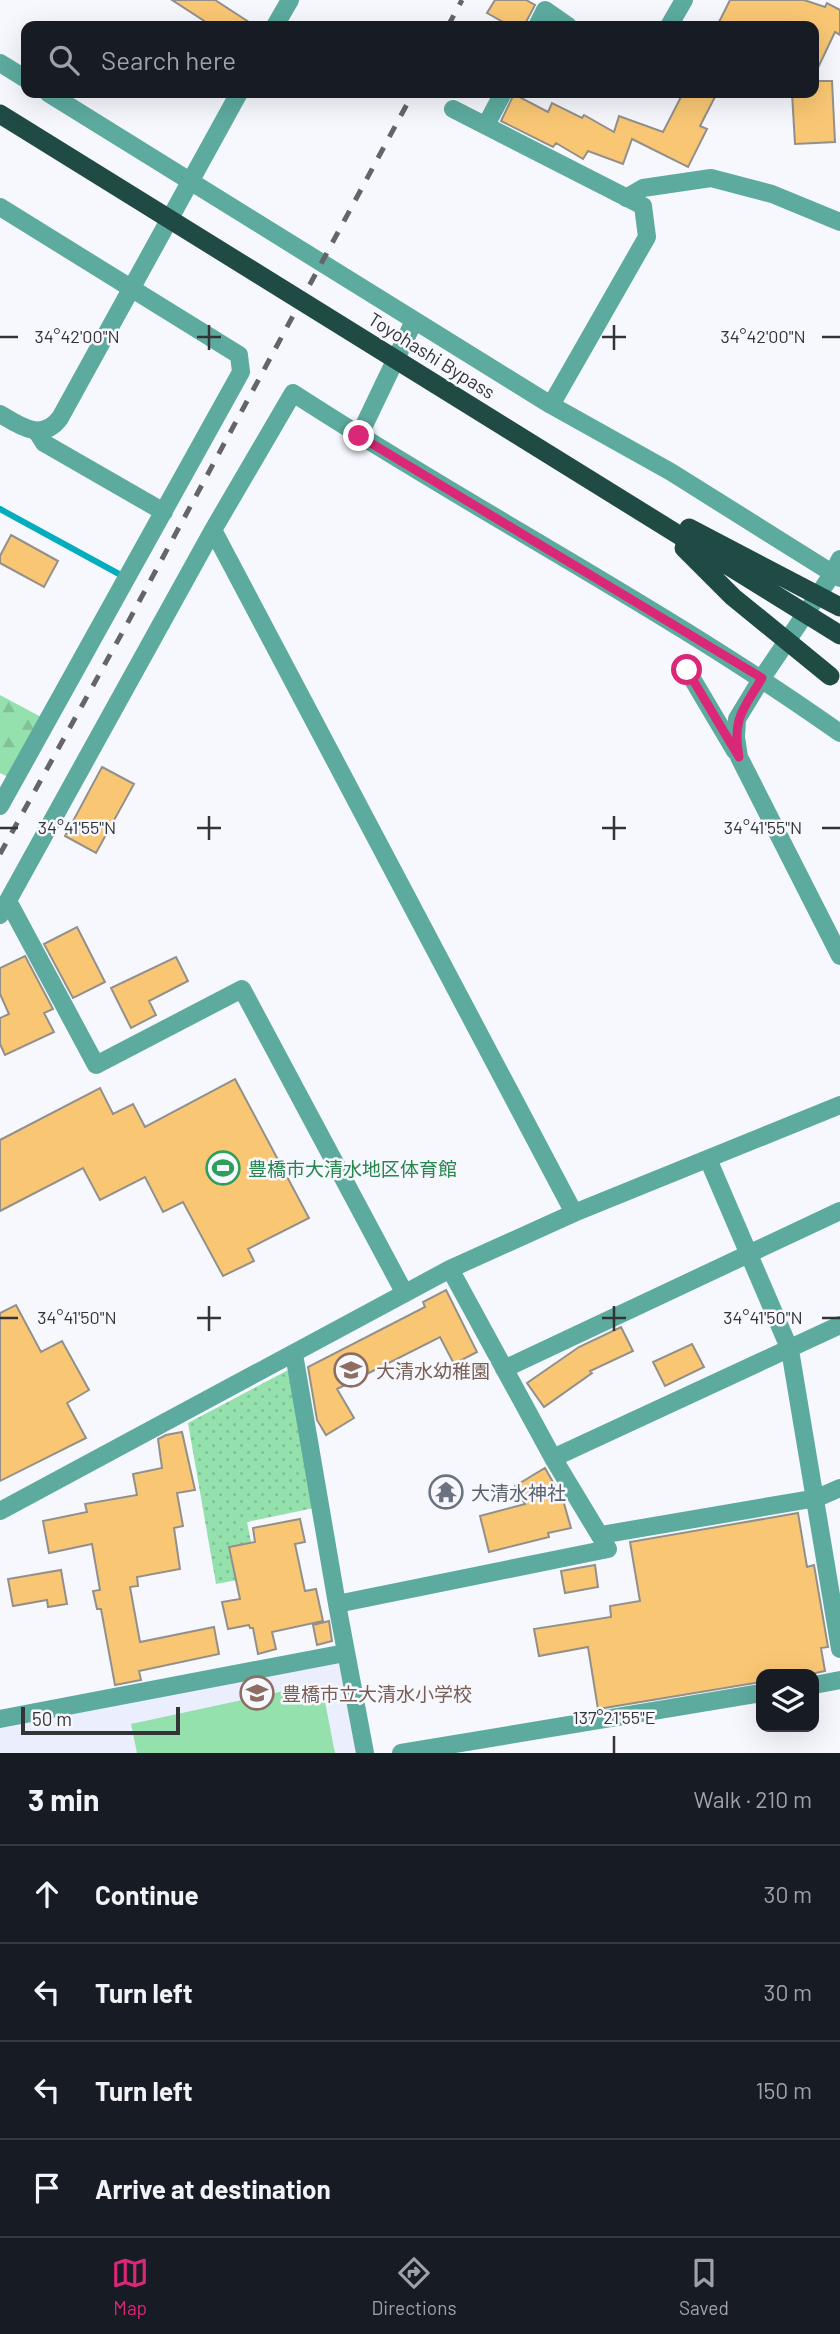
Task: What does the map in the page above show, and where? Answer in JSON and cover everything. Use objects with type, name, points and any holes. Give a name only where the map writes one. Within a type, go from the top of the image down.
[{"type":"highway","name":"Toyohashi Bypass","points":[[0,114],[840,635]]},
{"type":"highway","points":[[528,441],[840,607]]},
{"type":"highway","points":[[664,527],[733,597],[830,676]]},
{"type":"street","points":[[278,21],[288,0]]},
{"type":"street","points":[[672,21],[684,0]]},
{"type":"street","points":[[540,21],[545,10],[561,21]]},
{"type":"street","points":[[0,63],[21,76]]},
{"type":"street","points":[[56,98],[551,405],[838,570],[762,678],[737,719],[739,757]]},
{"type":"street","points":[[0,414],[26,429],[37,432],[55,425],[236,98]]},
{"type":"street","points":[[486,125],[500,98]]},
{"type":"street","points":[[453,109],[643,206],[647,237],[551,405]]},
{"type":"street","points":[[626,198],[643,188],[710,178],[772,194],[840,222]]},
{"type":"street","points":[[0,208],[239,355],[241,372],[0,806]]},
{"type":"street","points":[[359,436],[414,321]]},
{"type":"street","points":[[404,1292],[242,989],[96,1065],[4,908],[213,530],[293,393],[359,436],[762,678],[840,733]]},
{"type":"street","points":[[37,432],[44,443],[164,512]]},
{"type":"street","points":[[213,530],[574,1213]]},
{"type":"street","points":[[687,670],[739,757],[840,956]]},
{"type":"street","points":[[0,1511],[450,1269],[574,1213],[840,1105]]},
{"type":"street","points":[[708,1159],[790,1350],[840,1649]]},
{"type":"street","points":[[504,1369],[840,1211]]},
{"type":"street","points":[[337,1604],[608,1549],[553,1458],[450,1269]]},
{"type":"street","points":[[553,1458],[840,1325]]},
{"type":"street","points":[[294,1354],[345,1653],[365,1753]]},
{"type":"street","points":[[601,1535],[817,1499],[840,1488]]},
{"type":"street","points":[[0,1719],[345,1653]]},
{"type":"street","points":[[819,1684],[840,1680]]},
{"type":"street","points":[[401,1753],[756,1694]]},
{"type":"shaded area","name":"豊橋市立大清水小学校","points":[[339,1661],[356,1753],[0,1753],[0,1726]]},
{"type":"green space","points":[[0,695],[41,717],[8,777],[0,773]]},
{"type":"green space","points":[[290,1369],[314,1508],[247,1522],[258,1576],[216,1584],[188,1423]]},
{"type":"green space","points":[[302,1687],[325,1702],[335,1753],[137,1753],[131,1724]]},
{"type":"building","points":[[172,0],[215,0],[247,21],[204,21]]},
{"type":"building","points":[[495,0],[526,0],[535,5],[527,21],[501,21],[487,13]]},
{"type":"building","points":[[730,0],[804,0],[825,7],[827,3],[840,10],[840,35],[835,32],[819,66],[819,21],[720,21]]},
{"type":"building","points":[[819,81],[832,81],[835,142],[795,144],[792,98],[819,98]]},
{"type":"building","points":[[512,98],[522,98],[548,112],[552,103],[582,118],[584,115],[614,132],[619,116],[663,132],[680,98],[714,98],[700,126],[707,129],[688,167],[632,139],[623,164],[588,151],[583,159],[556,143],[553,147],[501,121]]},
{"type":"building","points":[[11,535],[58,561],[44,587],[0,563],[0,556]]},
{"type":"building","points":[[102,767],[134,784],[96,853],[65,836]]},
{"type":"building","points":[[77,927],[105,982],[73,998],[44,944]]},
{"type":"building","points":[[25,956],[53,1009],[44,1013],[54,1032],[5,1055],[0,1044],[0,1018],[9,1014],[0,994],[0,968]]},
{"type":"building","points":[[176,957],[188,981],[149,1001],[156,1015],[131,1028],[111,988]]},
{"type":"building","points":[[235,1079],[309,1218],[248,1249],[254,1261],[223,1276],[183,1202],[163,1212],[145,1177],[100,1200],[83,1168],[0,1211],[0,1140],[100,1088],[113,1114],[133,1104],[145,1127]]},
{"type":"building","points":[[446,1290],[477,1352],[454,1364],[440,1337],[337,1389],[354,1418],[326,1435],[317,1420],[308,1367],[425,1307],[423,1302]]},
{"type":"building","points":[[16,1305],[41,1352],[62,1341],[89,1390],[67,1403],[86,1438],[0,1481],[0,1313]]},
{"type":"building","points":[[621,1327],[633,1351],[590,1371],[592,1373],[544,1407],[527,1383],[579,1347]]},
{"type":"building","points":[[692,1344],[704,1367],[665,1386],[653,1362]]},
{"type":"building","points":[[182,1432],[195,1490],[177,1493],[183,1526],[174,1528],[180,1569],[137,1577],[138,1586],[130,1587],[140,1642],[214,1627],[219,1654],[139,1671],[141,1680],[115,1685],[101,1609],[97,1609],[93,1591],[100,1590],[92,1544],[49,1553],[43,1521],[87,1512],[85,1504],[137,1495],[133,1474],[162,1468],[158,1439]]},
{"type":"building","points":[[545,1468],[563,1500],[571,1528],[548,1533],[549,1537],[489,1552],[480,1516],[525,1504],[515,1486]]},
{"type":"building","points":[[798,1513],[807,1567],[814,1565],[828,1647],[821,1648],[825,1671],[756,1669],[756,1683],[598,1709],[588,1647],[539,1656],[534,1629],[611,1617],[610,1606],[640,1601],[630,1542]]},
{"type":"building","points":[[300,1519],[305,1542],[295,1544],[305,1591],[316,1589],[323,1621],[272,1632],[276,1649],[258,1654],[253,1628],[249,1625],[228,1629],[222,1602],[240,1599],[229,1547],[255,1542],[253,1528]]},
{"type":"building","points":[[595,1565],[598,1587],[565,1593],[561,1571]]},
{"type":"building","points":[[61,1570],[67,1604],[48,1607],[47,1600],[13,1606],[8,1579]]},
{"type":"building","points":[[329,1621],[332,1641],[317,1645],[313,1625]]},
{"type":"waterway","points":[[0,509],[119,574]]},
{"type":"railway","points":[[451,21],[462,0]]},
{"type":"railway","points":[[0,854],[410,98]]},
{"type":"place","name":"豊橋市大清水地区体育館","points":[[223,1168]]},
{"type":"place","name":"大清水幼稚園","points":[[351,1370]]},
{"type":"place","name":"大清水神社","points":[[446,1492]]},
{"type":"place","name":"豊橋市立大清水小学校","points":[[257,1693]]},
{"type":"route","points":[[359,436],[762,678],[737,719],[739,757],[687,670]]}]
